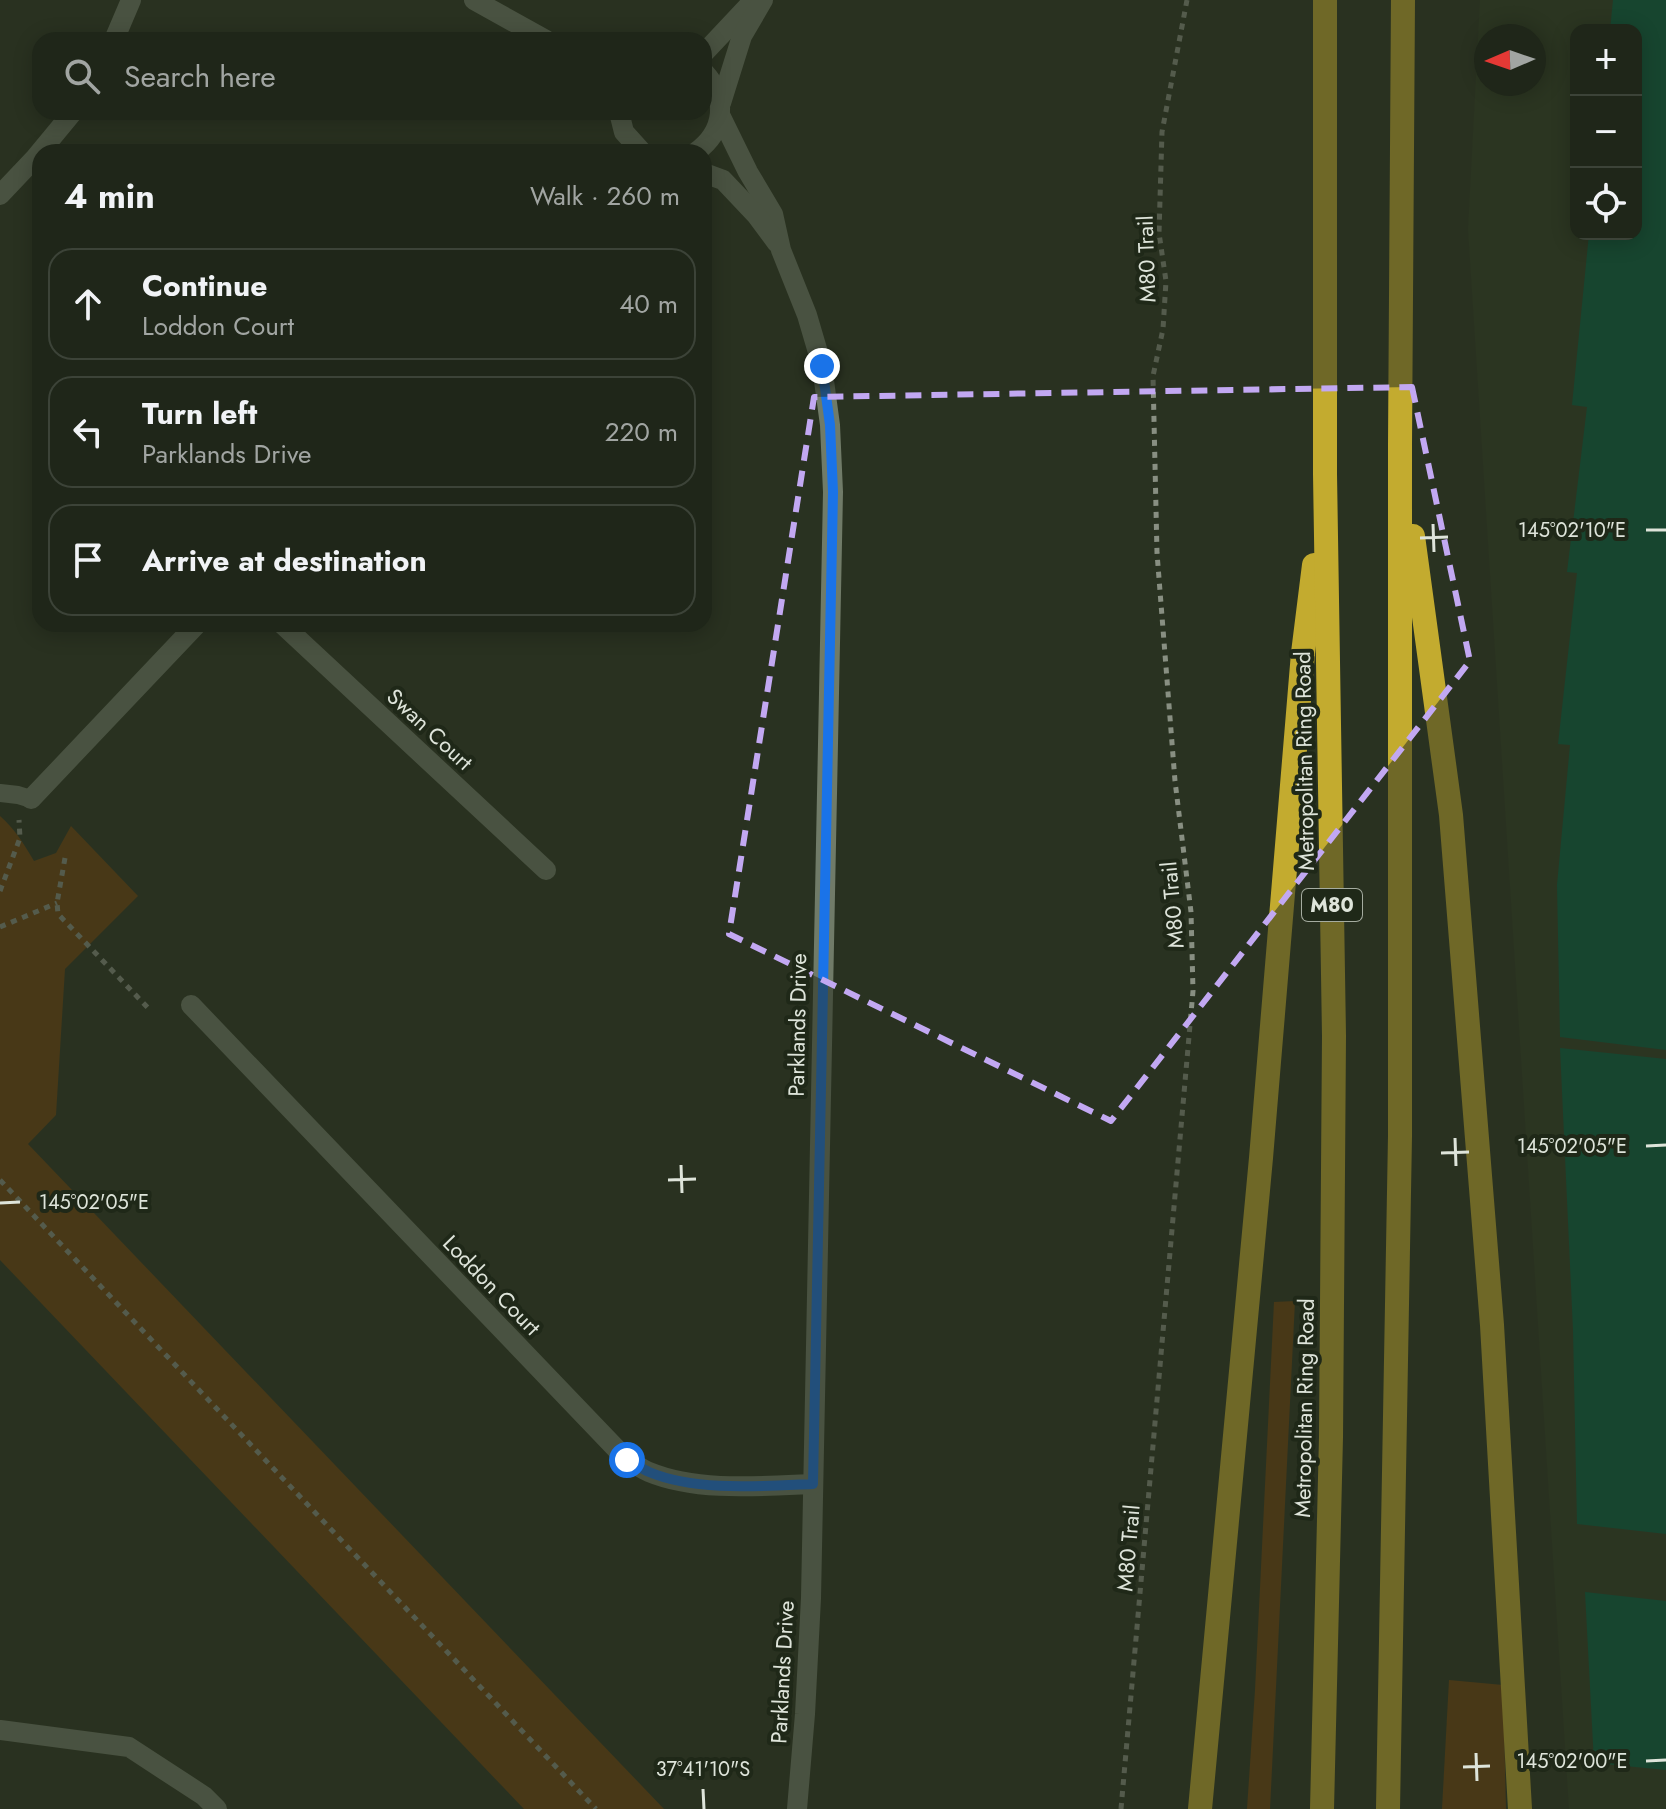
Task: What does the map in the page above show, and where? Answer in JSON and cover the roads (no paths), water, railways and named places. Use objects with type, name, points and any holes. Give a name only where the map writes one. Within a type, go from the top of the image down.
[{"type":"highway","name":"Metropolitan Ring Road","points":[[1322,1809],[1331,1437],[1334,1036],[1325,474],[1325,0]]},
{"type":"highway","points":[[1388,1809],[1400,1136],[1403,0]]},
{"type":"highway","points":[[1400,445],[1451,815],[1492,1325],[1520,1809]]},
{"type":"highway","points":[[1200,1809],[1261,1158],[1303,653],[1325,474]]},
{"type":"street","points":[[117,32],[131,0]]},
{"type":"street","points":[[474,0],[532,32]]},
{"type":"street","points":[[712,45],[754,0]]},
{"type":"street","points":[[707,144],[716,132],[742,36],[763,0]]},
{"type":"street","name":"Parklands Drive","points":[[712,83],[720,109],[748,172],[773,214],[781,250],[807,315],[822,366],[830,425],[833,492],[813,1484],[809,1627],[797,1809]]},
{"type":"street","points":[[47,144],[66,120]]},
{"type":"street","points":[[621,120],[629,144]]},
{"type":"street","points":[[0,195],[32,161]]},
{"type":"street","name":"Parklands Drive","points":[[712,176],[723,180],[757,216],[781,250]]},
{"type":"street","points":[[16,795],[189,632]]},
{"type":"street","name":"Swan Court","points":[[291,632],[546,870]]},
{"type":"street","name":"Loddon Court","points":[[191,1005],[627,1460],[648,1472],[710,1485],[813,1484]]},
{"type":"street","points":[[0,1730],[129,1747],[204,1796],[217,1809]]}]
